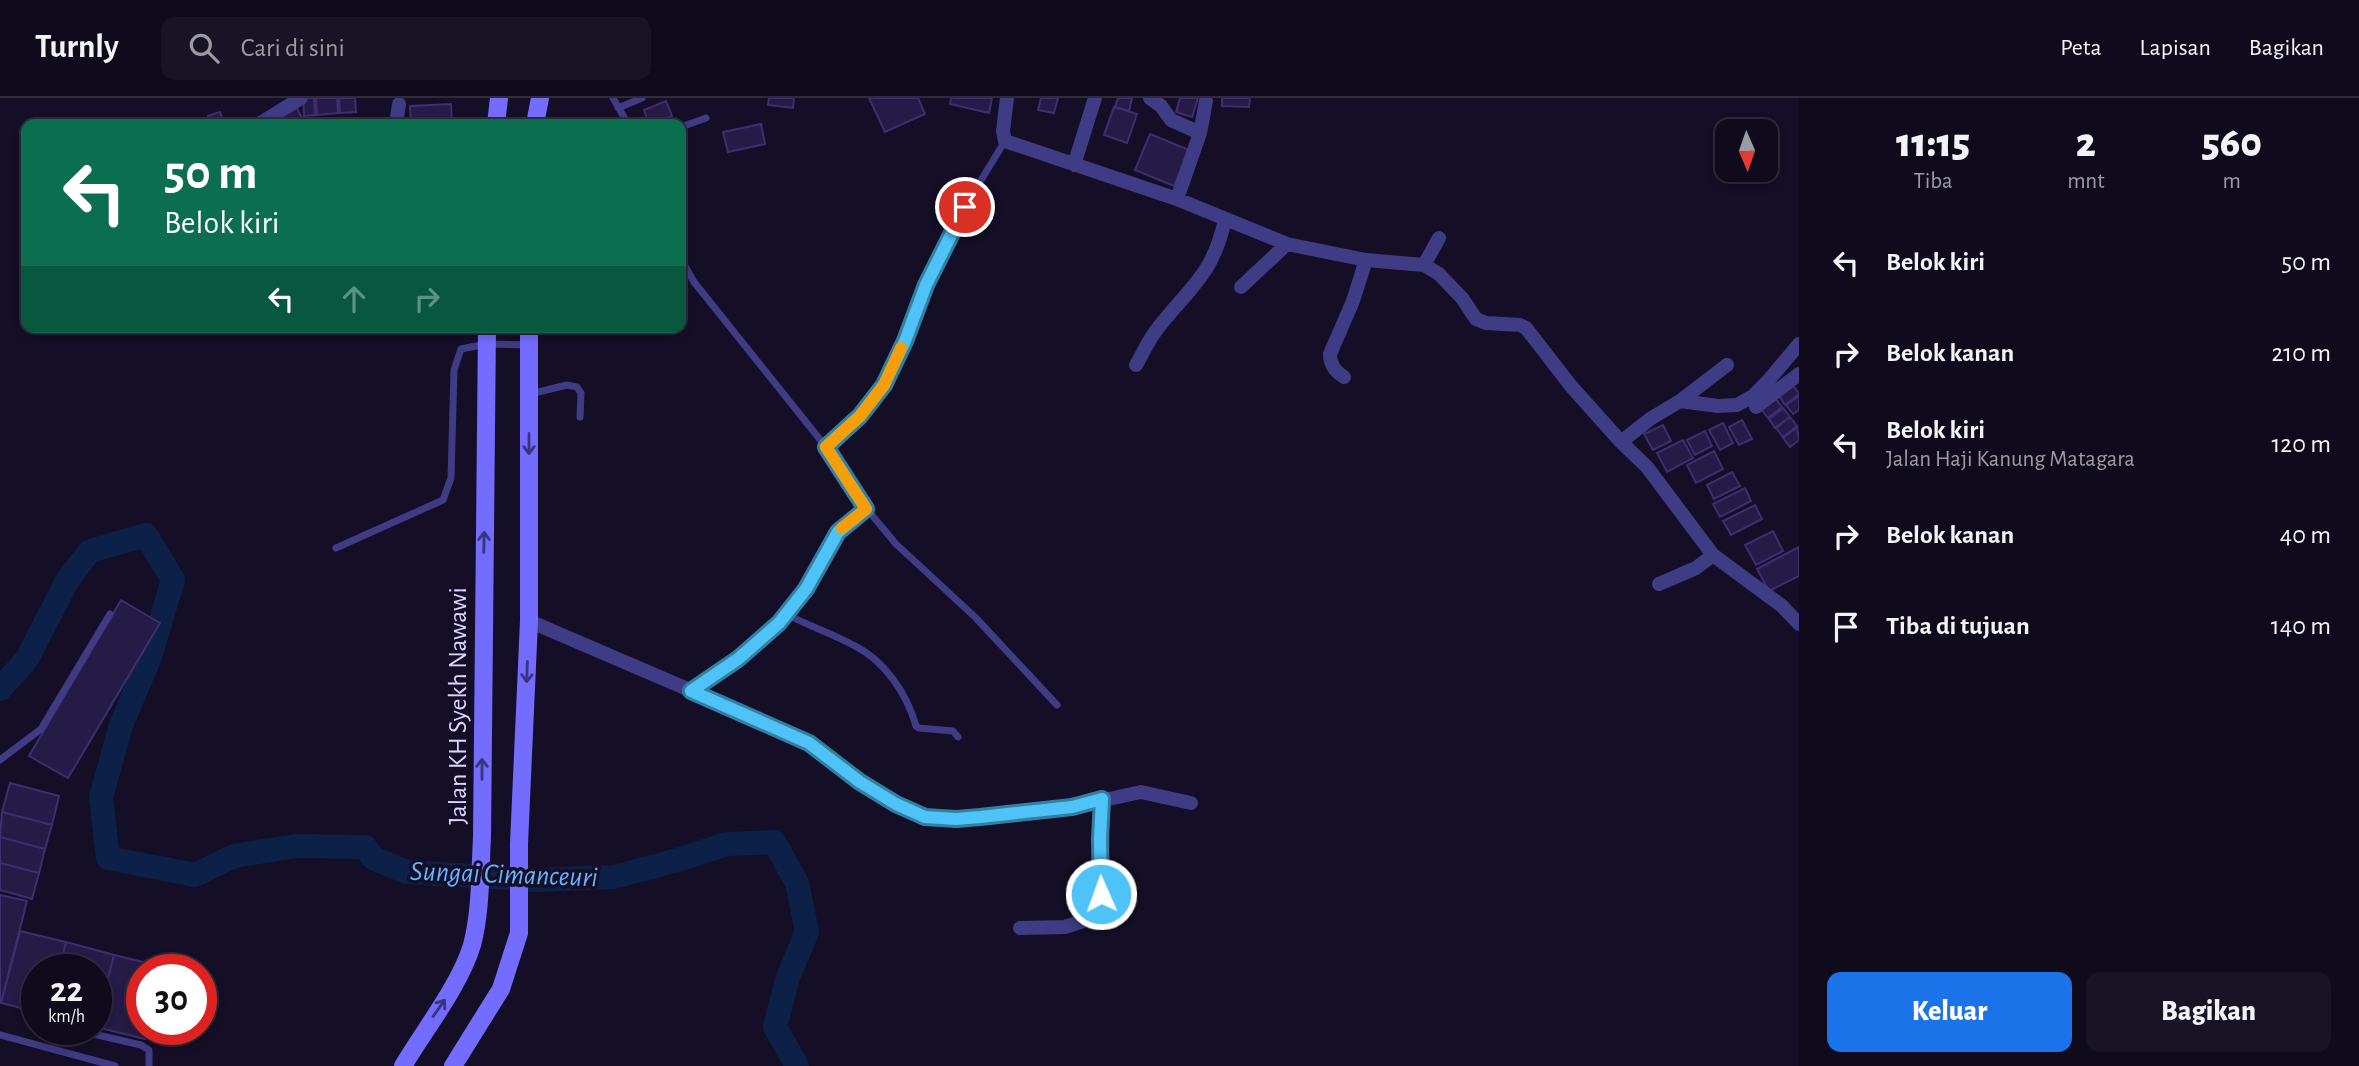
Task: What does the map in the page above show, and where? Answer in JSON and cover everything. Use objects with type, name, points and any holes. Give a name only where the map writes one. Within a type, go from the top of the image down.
[{"type":"main road","points":[[497,119],[499,98]]},
{"type":"main road","points":[[536,119],[540,98]]},
{"type":"main road","name":"Jalan KH Syekh Nawawi","points":[[403,1066],[453,988],[472,945],[479,903],[482,837],[486,336]]},
{"type":"main road","points":[[453,1066],[501,989],[519,933],[519,844],[528,621],[529,336]]},
{"type":"street","points":[[267,119],[301,98]]},
{"type":"street","points":[[1007,98],[1003,131],[1005,141],[1177,199],[1287,244],[1366,260],[1424,265],[1439,274],[1462,298],[1476,319],[1486,323],[1520,325],[1526,328],[1571,386],[1620,442],[1647,467],[1713,555],[1782,606],[1799,624]]},
{"type":"street","points":[[1073,165],[1095,98]]},
{"type":"street","points":[[1150,98],[1161,106],[1171,120],[1200,133]]},
{"type":"street","points":[[1177,199],[1200,133],[1206,101]]},
{"type":"street","points":[[396,119],[398,104]]},
{"type":"street","points":[[1136,365],[1157,329],[1200,281],[1211,264],[1226,220]]},
{"type":"street","points":[[1424,265],[1439,238]]},
{"type":"street","points":[[1241,287],[1287,244]]},
{"type":"street","points":[[1344,377],[1336,372],[1330,362],[1330,354],[1353,301],[1366,260]]},
{"type":"street","points":[[1680,401],[1718,406],[1737,405],[1753,396],[1799,344]]},
{"type":"street","points":[[1620,442],[1727,365]]},
{"type":"street","points":[[1756,407],[1798,378]]},
{"type":"street","points":[[1659,584],[1696,568],[1713,555]]},
{"type":"street","points":[[528,621],[809,743],[860,782],[896,804],[925,817],[956,819],[1072,807],[1141,792],[1191,803]]},
{"type":"street","points":[[1020,928],[1065,927],[1083,921],[1097,905],[1101,894],[1102,799]]},
{"type":"lane","points":[[613,98],[625,119]]},
{"type":"lane","points":[[618,108],[642,98]]},
{"type":"lane","points":[[686,125],[706,118]]},
{"type":"lane","points":[[826,447],[860,416],[884,385],[947,241],[1005,141]]},
{"type":"lane","points":[[686,267],[694,282],[826,447],[866,509],[896,544],[975,617],[1057,705]]},
{"type":"lane","points":[[336,548],[443,499],[451,478],[454,370],[461,349],[486,336],[529,336]]},
{"type":"lane","points":[[529,394],[567,385],[577,387],[581,393],[580,417]]},
{"type":"lane","points":[[691,691],[738,659],[779,623],[806,589],[838,532],[866,509]]},
{"type":"lane","points":[[0,760],[41,729],[110,614]]},
{"type":"lane","points":[[786,614],[855,646],[876,660],[901,691],[916,726],[953,731],[958,737]]},
{"type":"lane","points":[[0,1035],[115,1066]]},
{"type":"lane","points":[[112,1038],[149,1049],[149,1066]]},
{"type":"building","points":[[303,98],[314,98],[315,115],[304,116]]},
{"type":"building","points":[[316,98],[337,98],[338,113],[317,115]]},
{"type":"building","points":[[339,98],[355,98],[356,112],[340,113]]},
{"type":"building","points":[[769,98],[794,98],[793,108],[768,105]]},
{"type":"building","points":[[869,98],[918,98],[925,114],[885,132]]},
{"type":"building","points":[[951,98],[992,98],[989,113],[950,104]]},
{"type":"building","points":[[1041,98],[1058,98],[1054,113],[1038,110]]},
{"type":"building","points":[[1118,98],[1132,98],[1129,111],[1115,107]]},
{"type":"building","points":[[1180,98],[1198,98],[1192,117],[1176,112]]},
{"type":"building","points":[[1222,98],[1250,98],[1249,107],[1222,106]]},
{"type":"building","points":[[666,101],[672,116],[647,119],[644,110]]},
{"type":"building","points":[[451,104],[452,119],[411,119],[410,106]]},
{"type":"building","points":[[1114,107],[1137,114],[1127,143],[1104,135]]},
{"type":"building","points":[[297,108],[302,119],[283,119],[281,115]]},
{"type":"building","points":[[220,112],[222,119],[209,119],[208,116]]},
{"type":"building","points":[[761,124],[765,144],[728,152],[723,132]]},
{"type":"building","points":[[1150,134],[1189,150],[1174,186],[1135,170]]},
{"type":"building","points":[[1793,385],[1799,394],[1785,405],[1779,396]]},
{"type":"building","points":[[1799,396],[1799,410],[1793,414],[1786,405]]},
{"type":"building","points":[[1775,398],[1782,407],[1768,418],[1761,409]]},
{"type":"building","points":[[1783,408],[1790,417],[1775,428],[1769,419]]},
{"type":"building","points":[[1790,417],[1797,426],[1783,437],[1776,428]]},
{"type":"building","points":[[1742,420],[1752,439],[1739,445],[1729,427]]},
{"type":"building","points":[[1723,423],[1733,443],[1720,450],[1709,430]]},
{"type":"building","points":[[1663,425],[1671,441],[1653,450],[1644,434]]},
{"type":"building","points":[[1797,427],[1799,440],[1790,447],[1783,438]]},
{"type":"building","points":[[1705,431],[1712,446],[1695,455],[1687,440]]},
{"type":"building","points":[[1683,440],[1693,458],[1667,472],[1657,453]]},
{"type":"building","points":[[1714,451],[1723,469],[1696,483],[1687,465]]},
{"type":"building","points":[[1732,472],[1740,486],[1714,499],[1707,485]]},
{"type":"building","points":[[1745,488],[1751,501],[1720,517],[1713,504]]},
{"type":"building","points":[[1755,505],[1762,519],[1731,535],[1723,521]]},
{"type":"building","points":[[1773,531],[1783,551],[1756,565],[1745,545]]},
{"type":"building","points":[[1799,547],[1799,576],[1769,591],[1757,569]]},
{"type":"building","points":[[121,600],[160,623],[68,778],[29,756]]},
{"type":"building","points":[[10,783],[59,796],[52,825],[2,812]]},
{"type":"building","points":[[2,812],[52,825],[45,849],[0,837]]},
{"type":"building","points":[[0,837],[45,849],[39,873],[0,863]]},
{"type":"building","points":[[0,863],[39,873],[32,899],[0,890]]},
{"type":"building","points":[[0,895],[27,901],[1,1003],[0,1003]]},
{"type":"building","points":[[20,931],[66,942],[63,954],[21,954],[21,1008],[1,1003]]},
{"type":"building","points":[[66,942],[110,954],[63,954]]},
{"type":"building","points":[[114,955],[126,958],[126,1034],[112,1031]]},
{"type":"waterway","name":"Sungai Cimanceuri","points":[[0,689],[27,659],[68,579],[90,551],[146,535],[173,580],[150,657],[121,725],[101,797],[108,858],[195,875],[234,856],[296,846],[365,847],[373,858],[406,872],[537,880],[614,877],[727,844],[774,842],[797,883],[807,932],[788,977],[775,1027],[797,1066]]},
{"type":"slow traffic","points":[[842,528],[866,509],[826,447],[860,416],[884,385],[901,348]]},
{"type":"route","points":[[965,207],[926,285],[905,341],[884,385],[860,416],[826,447],[866,509],[838,532],[806,589],[779,623],[738,659],[691,691],[809,743],[860,782],[896,804],[925,817],[980,817],[1072,807],[1102,799],[1101,894]]}]
